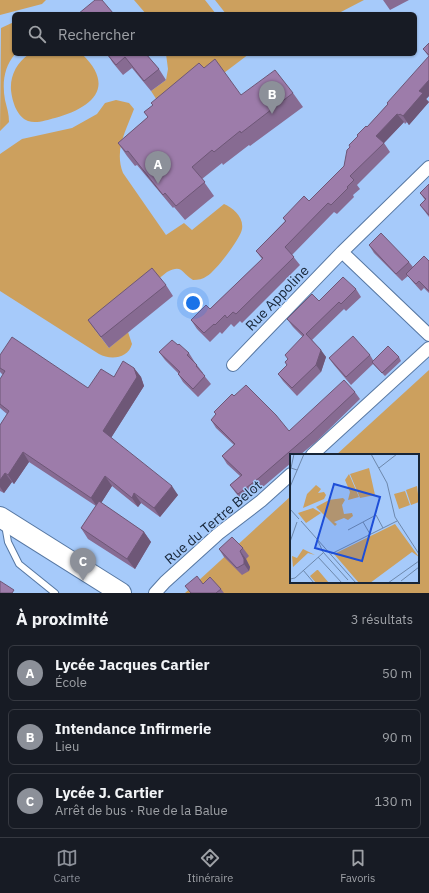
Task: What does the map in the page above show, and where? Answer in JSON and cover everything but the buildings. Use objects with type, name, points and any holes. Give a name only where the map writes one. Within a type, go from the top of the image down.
[{"type":"main road","points":[[2,519],[121,593]]},
{"type":"street","name":"Rue Appoline","points":[[233,365],[342,252],[429,167]]},
{"type":"street","points":[[342,252],[429,336]]},
{"type":"street","points":[[313,454],[429,348]]},
{"type":"street","name":"Rue du Tertre Belot","points":[[154,593],[218,534],[261,501],[290,475]]},
{"type":"lane","points":[[2,519],[8,542],[19,564],[55,593]]},
{"type":"shaded area","points":[[0,0],[46,0],[42,4],[0,15]]},
{"type":"shaded area","points":[[134,0],[205,0],[214,12],[144,12]]},
{"type":"shaded area","points":[[215,0],[364,0],[341,12],[224,12]]},
{"type":"shaded area","points":[[12,23],[12,56],[13,56],[8,64],[4,81],[4,94],[9,122],[0,131],[1,28]]},
{"type":"shaded area","points":[[27,56],[84,56],[92,66],[98,77],[98,87],[95,95],[89,102],[68,114],[45,121],[28,121],[18,112],[14,104],[11,90],[13,74],[21,61]]},
{"type":"shaded area","points":[[166,56],[246,56],[216,79],[162,108],[151,91],[166,80],[168,69]]},
{"type":"shaded area","points":[[116,100],[129,103],[134,109],[120,148],[123,173],[166,235],[184,223],[192,230],[224,204],[231,208],[240,217],[242,229],[233,247],[216,268],[207,276],[193,280],[179,269],[167,272],[95,330],[109,348],[128,332],[132,344],[127,353],[118,357],[108,357],[99,354],[0,291],[0,154],[22,139],[72,128],[97,114],[105,103]]},
{"type":"shaded area","points":[[429,370],[429,593],[185,593],[290,497],[290,583],[419,583],[419,454],[337,454]]},
{"type":"place","name":"Intendance Infirmerie","points":[[272,114]]},
{"type":"place","name":"Lycée Jacques Cartier","points":[[158,184]]},
{"type":"place","name":"Lycée J. Cartier","points":[[83,581]]}]
